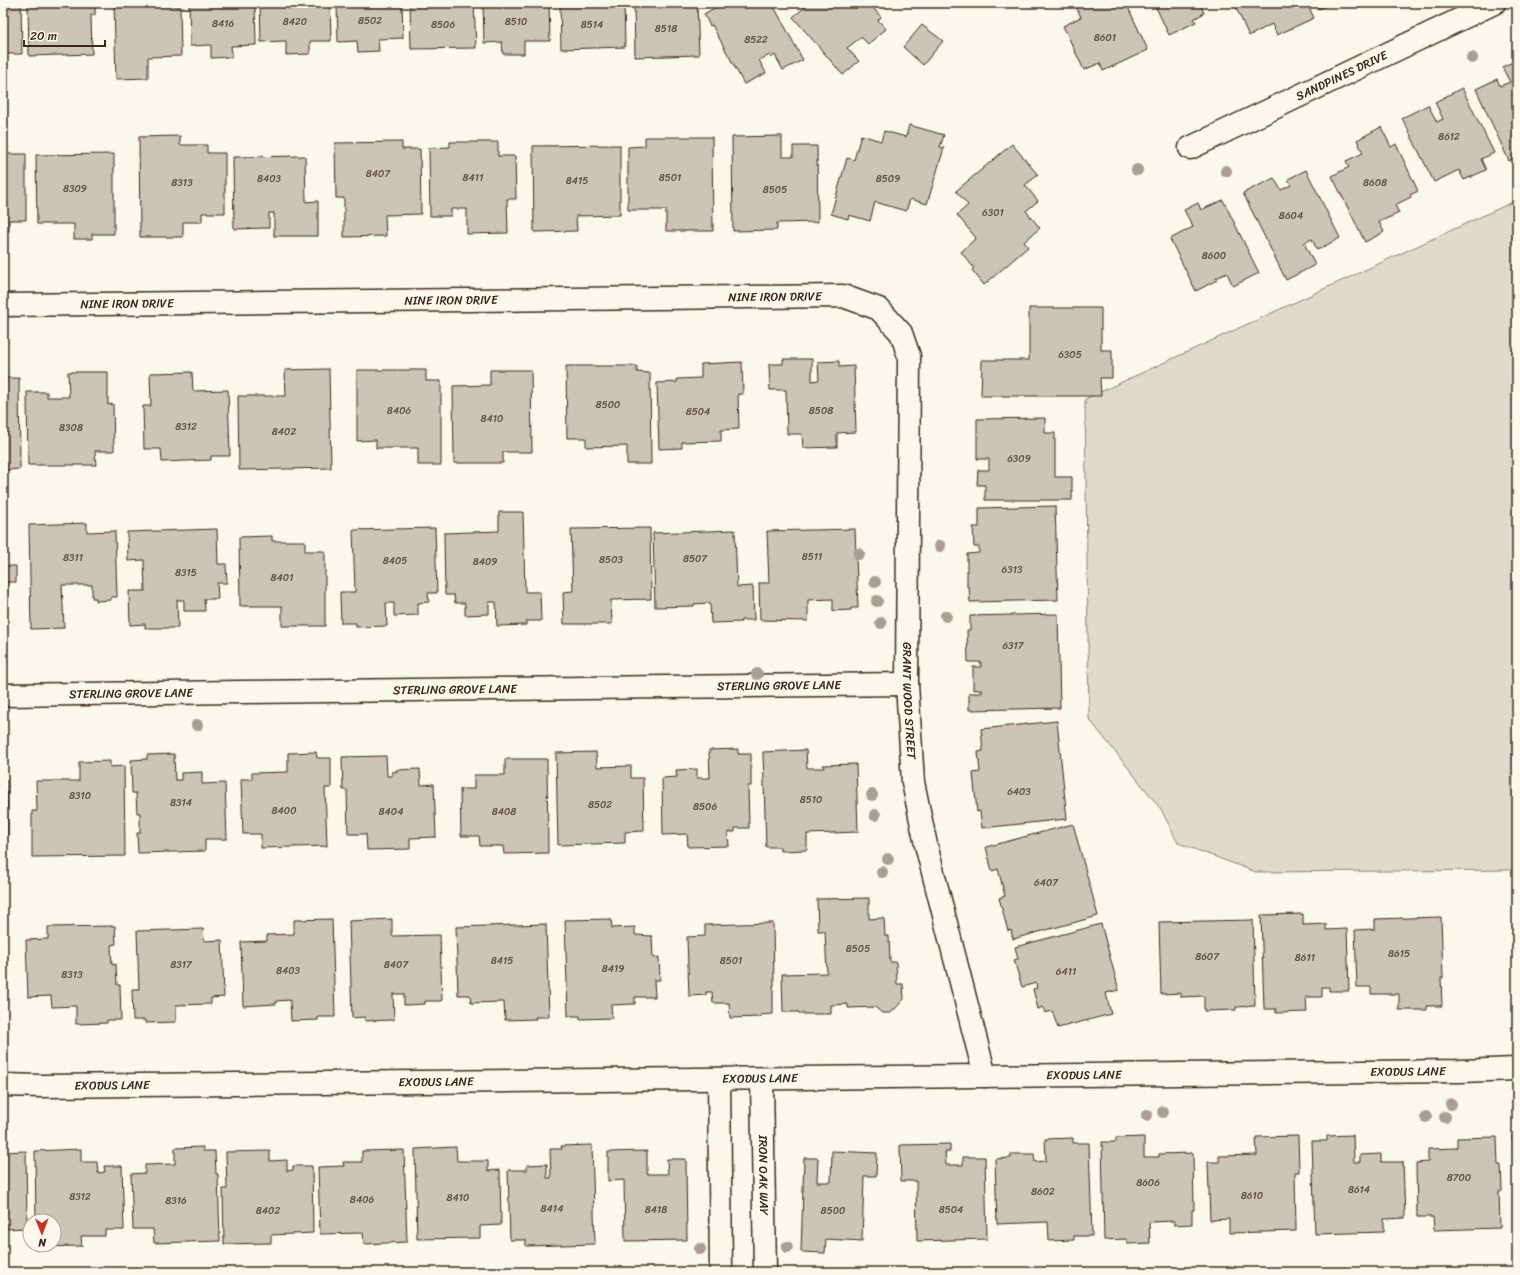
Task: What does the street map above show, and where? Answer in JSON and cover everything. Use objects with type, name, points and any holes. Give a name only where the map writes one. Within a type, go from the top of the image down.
[{"type":"street","name":"SANDPINES DRIVE","points":[[1190,148],[1494,3]]},
{"type":"street","name":"NINE IRON DRIVE","points":[[3,305],[843,296],[879,309],[891,323]]},
{"type":"street","name":"GRANT WOOD STREET","points":[[891,323],[901,333],[909,356],[907,684],[913,782],[926,845],[985,1076]]},
{"type":"street","name":"STERLING GROVE LANE","points":[[3,695],[907,684]]},
{"type":"street","name":"EXODUS LANE","points":[[3,1085],[42,1086],[762,1079],[1460,1071],[1517,1069]]},
{"type":"street","points":[[719,1079],[721,1272]]},
{"type":"street","name":"IRON OAK WAY","points":[[762,1079],[765,1272]]},
{"type":"shaded area","points":[[1517,200],[1517,870],[1256,872],[1178,843],[1161,809],[1089,719],[1085,399]]},
{"type":"building","points":[[3,3],[21,3],[22,54],[6,54],[7,71],[3,71]]},
{"type":"building","points":[[28,3],[95,3],[95,15],[91,15],[92,54],[29,56]]},
{"type":"building","points":[[114,3],[174,3],[174,6],[180,6],[181,56],[148,57],[148,78],[116,79]]},
{"type":"building","points":[[189,3],[255,3],[256,45],[231,46],[232,57],[211,58],[211,45],[190,46]]},
{"type":"building","points":[[260,3],[330,3],[331,41],[310,41],[310,54],[286,55],[286,41],[261,42]]},
{"type":"building","points":[[337,3],[402,3],[403,38],[378,39],[379,51],[358,52],[357,41],[338,42]]},
{"type":"building","points":[[410,3],[474,3],[476,48],[411,49]]},
{"type":"building","points":[[483,3],[549,3],[550,41],[524,41],[524,54],[503,54],[502,42],[484,43]]},
{"type":"building","points":[[560,3],[624,3],[625,47],[561,49]]},
{"type":"building","points":[[634,3],[697,3],[699,55],[635,57]]},
{"type":"building","points":[[723,3],[772,3],[803,60],[783,70],[775,55],[771,58],[770,55],[759,60],[766,73],[744,84],[712,25],[710,26],[704,14]]},
{"type":"building","points":[[810,3],[869,3],[881,17],[878,20],[886,29],[868,44],[861,37],[847,48],[859,61],[843,75],[793,17]]},
{"type":"building","points":[[1080,3],[1102,3],[1103,5],[1108,3],[1126,3],[1148,50],[1103,71],[1100,63],[1084,70],[1063,26],[1081,17],[1075,5]]},
{"type":"building","points":[[1154,3],[1207,3],[1201,6],[1204,13],[1194,19],[1196,22],[1169,35]]},
{"type":"building","points":[[1234,3],[1307,3],[1314,18],[1277,35],[1272,24],[1249,36]]},
{"type":"building","points":[[1316,3],[1331,3],[1319,9]]},
{"type":"building","points":[[922,25],[943,41],[923,65],[903,47]]},
{"type":"building","points":[[1517,60],[1517,157],[1509,161],[1476,89],[1497,79],[1500,86],[1510,82],[1502,67]]},
{"type":"building","points":[[1462,88],[1494,153],[1481,159],[1486,170],[1464,180],[1459,170],[1434,182],[1402,118],[1428,105],[1437,122],[1443,119],[1435,102]]},
{"type":"building","points":[[909,125],[944,135],[940,147],[944,148],[927,204],[910,199],[906,211],[875,202],[870,221],[849,215],[848,219],[831,214],[847,158],[854,160],[861,135],[881,141],[884,131],[906,137]]},
{"type":"building","points":[[1381,127],[1391,147],[1396,144],[1418,191],[1410,195],[1411,197],[1395,205],[1399,213],[1379,222],[1384,232],[1365,242],[1332,176],[1349,167],[1346,161],[1363,153],[1357,140]]},
{"type":"building","points":[[180,136],[180,145],[207,145],[207,153],[225,153],[225,213],[202,213],[202,222],[183,222],[183,237],[140,237],[139,137]]},
{"type":"building","points":[[782,136],[782,157],[793,157],[793,146],[817,146],[818,222],[777,223],[777,230],[733,231],[732,137]]},
{"type":"building","points":[[645,137],[712,137],[713,231],[666,231],[666,210],[628,210],[628,147],[645,146]]},
{"type":"building","points":[[402,142],[402,149],[420,149],[421,214],[385,215],[386,236],[344,237],[344,198],[336,198],[335,143]]},
{"type":"building","points":[[450,142],[498,142],[498,156],[515,156],[516,199],[507,199],[508,233],[467,234],[467,209],[451,209],[451,216],[430,216],[429,148],[450,147]]},
{"type":"building","points":[[1012,144],[1038,175],[1025,185],[1038,201],[1026,211],[1040,228],[1024,242],[1028,247],[984,285],[972,270],[974,268],[961,252],[976,238],[957,215],[968,205],[956,191]]},
{"type":"building","points":[[620,145],[620,215],[576,216],[577,231],[534,232],[533,146]]},
{"type":"building","points":[[3,154],[26,154],[26,220],[9,220],[9,231],[3,232]]},
{"type":"building","points":[[114,154],[114,234],[92,234],[92,239],[74,239],[74,224],[37,224],[36,155]]},
{"type":"building","points":[[305,156],[306,202],[318,201],[318,236],[274,236],[274,213],[269,213],[269,228],[234,229],[233,157]]},
{"type":"building","points":[[1306,170],[1340,238],[1317,250],[1312,239],[1304,243],[1315,265],[1286,280],[1243,193],[1274,178],[1281,190],[1291,185],[1288,179]]},
{"type":"building","points":[[1223,200],[1259,273],[1233,286],[1227,273],[1196,291],[1170,239],[1193,227],[1184,210],[1198,203],[1201,210]]},
{"type":"building","points":[[1029,308],[1101,308],[1101,350],[1112,350],[1112,378],[1100,378],[1101,396],[981,396],[982,360],[1029,360]]},
{"type":"building","points":[[783,359],[812,359],[812,381],[819,380],[818,362],[839,361],[839,367],[854,366],[856,432],[837,433],[837,447],[803,448],[802,434],[787,434],[786,390],[770,390],[769,364],[783,364]]},
{"type":"building","points":[[742,362],[743,394],[738,394],[739,429],[721,430],[721,441],[682,442],[682,448],[659,449],[657,383],[677,382],[677,379],[701,378],[701,364]]},
{"type":"building","points":[[566,366],[637,366],[637,372],[650,373],[651,464],[627,464],[627,446],[586,447],[586,438],[567,438]]},
{"type":"building","points":[[329,369],[331,468],[239,470],[238,396],[286,396],[285,370]]},
{"type":"building","points":[[357,370],[426,370],[426,381],[441,381],[441,465],[418,465],[418,448],[376,448],[376,440],[357,441]]},
{"type":"building","points":[[490,370],[531,370],[532,452],[503,452],[503,463],[454,463],[453,386],[490,385]]},
{"type":"building","points":[[3,372],[5,372],[5,378],[19,378],[20,469],[3,470]]},
{"type":"building","points":[[68,372],[108,372],[108,405],[113,404],[114,451],[95,451],[96,465],[28,465],[27,392],[47,392],[47,397],[69,397]]},
{"type":"building","points":[[192,372],[193,391],[228,390],[230,456],[211,456],[211,460],[162,462],[161,449],[144,449],[143,406],[151,406],[150,373]]},
{"type":"building","points":[[1045,418],[1045,433],[1055,433],[1055,477],[1072,477],[1072,500],[985,500],[985,485],[977,485],[978,470],[989,470],[989,459],[977,459],[977,419]]},
{"type":"building","points":[[1055,506],[1058,600],[970,602],[969,587],[967,587],[967,554],[979,553],[979,547],[974,547],[973,527],[979,527],[979,508]]},
{"type":"building","points":[[499,512],[523,512],[525,592],[540,592],[541,621],[526,621],[526,625],[497,626],[496,602],[489,602],[489,614],[465,615],[465,603],[455,603],[454,595],[445,595],[444,533],[499,531]]},
{"type":"building","points":[[87,523],[87,532],[115,531],[117,597],[111,597],[111,600],[96,601],[96,598],[92,598],[92,585],[62,585],[64,628],[31,629],[29,525]]},
{"type":"building","points":[[435,528],[437,593],[428,593],[429,602],[418,603],[418,615],[394,616],[394,603],[386,603],[387,626],[356,627],[356,623],[341,623],[340,592],[355,592],[353,530]]},
{"type":"building","points":[[650,528],[651,599],[611,600],[612,624],[564,624],[563,592],[573,591],[571,529]]},
{"type":"building","points":[[217,529],[218,564],[226,564],[227,583],[217,583],[218,599],[204,599],[205,611],[184,611],[184,600],[177,600],[178,628],[145,628],[145,624],[130,625],[129,591],[145,591],[144,560],[128,561],[127,532]]},
{"type":"building","points":[[855,529],[858,608],[833,611],[833,599],[808,600],[808,621],[760,620],[759,583],[769,583],[767,531]]},
{"type":"building","points":[[735,530],[737,587],[753,586],[754,620],[711,623],[710,603],[694,604],[694,606],[655,607],[653,533]]},
{"type":"building","points":[[3,532],[6,532],[6,566],[16,566],[16,582],[7,582],[7,602],[3,602]]},
{"type":"building","points":[[272,536],[272,541],[305,541],[305,551],[325,551],[325,626],[282,626],[282,606],[240,606],[239,537]]},
{"type":"building","points":[[1058,614],[1060,708],[969,710],[969,693],[982,693],[982,689],[973,690],[973,667],[981,667],[981,662],[968,662],[967,630],[970,630],[970,616]]},
{"type":"building","points":[[1057,721],[1067,819],[982,828],[980,811],[977,812],[973,773],[980,772],[978,752],[983,751],[981,729]]},
{"type":"building","points":[[738,749],[738,754],[751,754],[751,786],[748,786],[749,828],[735,828],[735,832],[728,832],[729,846],[688,847],[687,834],[663,835],[662,778],[677,777],[676,770],[697,769],[697,778],[710,778],[709,750]]},
{"type":"building","points":[[806,750],[807,768],[824,768],[823,765],[856,764],[858,832],[807,834],[807,850],[780,851],[780,847],[766,847],[763,752]]},
{"type":"building","points":[[316,752],[317,758],[331,758],[331,788],[325,788],[327,846],[261,848],[261,834],[243,834],[241,779],[252,779],[252,773],[288,772],[288,753]]},
{"type":"building","points":[[596,752],[597,767],[631,766],[631,778],[643,778],[644,831],[625,832],[625,843],[558,845],[556,753]]},
{"type":"building","points":[[174,754],[175,780],[181,780],[181,773],[202,772],[202,784],[225,783],[227,839],[205,839],[205,851],[138,853],[137,833],[140,833],[140,813],[137,813],[136,793],[132,793],[131,760],[147,759],[147,755]]},
{"type":"building","points":[[386,756],[387,776],[392,776],[392,772],[396,772],[396,770],[420,769],[421,785],[434,784],[436,837],[410,838],[410,849],[367,850],[366,834],[348,834],[347,790],[343,790],[342,757]]},
{"type":"building","points":[[505,759],[547,759],[548,853],[504,854],[503,846],[480,846],[479,836],[461,836],[460,789],[474,789],[474,775],[505,775]]},
{"type":"building","points":[[110,761],[110,767],[124,766],[125,856],[32,857],[32,811],[37,811],[36,781],[79,781],[79,762]]},
{"type":"building","points":[[3,781],[7,781],[8,836],[3,836]]},
{"type":"building","points":[[1073,824],[1098,916],[1013,939],[1011,930],[1008,931],[999,898],[1005,896],[998,869],[992,871],[986,847]]},
{"type":"building","points":[[869,898],[869,919],[884,918],[885,936],[889,936],[890,962],[896,962],[897,984],[903,984],[904,999],[891,1013],[882,1013],[875,1007],[848,1008],[848,1004],[831,1005],[831,1014],[800,1014],[799,1012],[783,1012],[782,974],[827,973],[825,931],[818,931],[817,899]]},
{"type":"building","points":[[1303,914],[1303,925],[1326,924],[1326,930],[1347,929],[1349,991],[1329,991],[1329,987],[1322,987],[1322,997],[1306,997],[1307,1012],[1276,1013],[1276,1009],[1264,1009],[1261,915]]},
{"type":"building","points":[[1441,917],[1443,978],[1441,978],[1442,1006],[1427,1006],[1427,1010],[1399,1010],[1399,994],[1371,994],[1371,987],[1357,987],[1355,930],[1375,929],[1375,919]]},
{"type":"building","points":[[332,919],[335,1017],[318,1017],[318,1020],[291,1021],[290,1000],[276,1001],[276,1004],[243,1006],[241,942],[267,941],[267,935],[294,934],[294,920]]},
{"type":"building","points":[[392,919],[392,936],[440,935],[442,1001],[425,1001],[425,1004],[404,1005],[404,994],[393,994],[394,1020],[365,1021],[365,1017],[352,1018],[349,921]]},
{"type":"building","points":[[611,919],[612,928],[635,927],[635,935],[652,936],[653,958],[659,957],[660,980],[654,980],[655,997],[635,997],[635,1004],[611,1005],[612,1018],[580,1019],[580,1016],[568,1016],[565,920]]},
{"type":"building","points":[[1253,920],[1255,1006],[1236,1007],[1236,1010],[1204,1011],[1204,996],[1181,997],[1181,993],[1161,994],[1159,922]]},
{"type":"building","points":[[773,923],[773,1014],[760,1015],[761,1017],[730,1018],[729,1003],[713,1003],[712,992],[706,992],[706,995],[689,996],[687,937],[705,936],[705,925]]},
{"type":"building","points":[[546,924],[549,1017],[505,1020],[504,1002],[471,1003],[470,995],[458,995],[456,927]]},
{"type":"building","points":[[1101,924],[1119,990],[1106,993],[1111,1014],[1058,1028],[1052,1011],[1045,1013],[1043,1007],[1038,1009],[1033,989],[1037,988],[1036,983],[1022,987],[1014,960],[1018,959],[1015,947]]},
{"type":"building","points":[[115,926],[116,944],[111,945],[112,965],[116,964],[117,985],[120,985],[121,1020],[107,1020],[107,1023],[76,1024],[76,1006],[52,1007],[51,996],[28,997],[26,940],[48,939],[48,927]]},
{"type":"building","points":[[203,929],[204,941],[222,940],[224,997],[211,998],[211,1004],[176,1005],[176,1022],[145,1023],[145,1020],[133,1020],[132,989],[139,989],[137,931]]},
{"type":"building","points":[[1353,1135],[1354,1162],[1360,1162],[1360,1155],[1381,1154],[1381,1162],[1403,1162],[1405,1218],[1384,1219],[1384,1232],[1315,1234],[1312,1141],[1327,1141],[1327,1136]]},
{"type":"building","points":[[1517,1135],[1517,1192],[1512,1136]]},
{"type":"building","points":[[1298,1136],[1299,1172],[1295,1172],[1296,1231],[1229,1233],[1229,1219],[1210,1220],[1208,1162],[1219,1162],[1219,1156],[1257,1155],[1256,1137]]},
{"type":"building","points":[[1144,1137],[1144,1157],[1159,1157],[1159,1154],[1193,1153],[1194,1210],[1192,1210],[1192,1224],[1174,1225],[1174,1221],[1149,1222],[1150,1243],[1127,1244],[1127,1239],[1104,1240],[1102,1142],[1116,1142],[1116,1138]]},
{"type":"building","points":[[1497,1137],[1498,1165],[1501,1165],[1502,1191],[1499,1191],[1500,1228],[1434,1230],[1433,1217],[1417,1217],[1416,1163],[1428,1162],[1428,1149],[1457,1148],[1457,1138]]},
{"type":"building","points":[[1073,1138],[1073,1143],[1089,1143],[1092,1236],[1074,1236],[1074,1240],[1049,1241],[1048,1222],[997,1224],[995,1159],[1011,1158],[1011,1154],[1034,1154],[1035,1162],[1046,1161],[1045,1139]]},
{"type":"building","points":[[950,1144],[950,1152],[945,1152],[946,1165],[963,1165],[963,1157],[985,1157],[987,1239],[917,1241],[916,1181],[901,1181],[900,1145]]},
{"type":"building","points":[[592,1145],[595,1244],[526,1246],[526,1240],[510,1240],[508,1170],[527,1170],[527,1165],[547,1164],[547,1178],[551,1178],[550,1149],[562,1149],[561,1146]]},
{"type":"building","points":[[203,1147],[203,1151],[215,1151],[216,1174],[218,1174],[220,1241],[154,1243],[153,1229],[133,1229],[131,1174],[145,1173],[145,1165],[175,1164],[175,1148]]},
{"type":"building","points":[[456,1147],[457,1161],[488,1161],[488,1171],[500,1170],[501,1225],[480,1226],[480,1238],[417,1239],[415,1149]]},
{"type":"building","points":[[81,1149],[81,1162],[97,1162],[98,1173],[105,1172],[104,1166],[122,1166],[124,1230],[105,1230],[105,1236],[81,1236],[82,1246],[62,1246],[62,1213],[36,1213],[35,1151]]},
{"type":"building","points":[[404,1150],[407,1242],[364,1244],[363,1233],[320,1234],[318,1167],[344,1166],[343,1162],[362,1162],[362,1151]]},
{"type":"building","points":[[26,1151],[27,1213],[22,1213],[22,1228],[4,1229],[5,1240],[3,1240],[3,1152]]},
{"type":"building","points":[[270,1151],[270,1161],[287,1160],[287,1171],[293,1170],[293,1166],[312,1166],[313,1233],[271,1235],[271,1243],[224,1244],[223,1189],[227,1189],[226,1152]]},
{"type":"building","points":[[647,1151],[647,1174],[668,1174],[667,1159],[686,1159],[687,1240],[625,1241],[624,1180],[608,1181],[608,1152]]},
{"type":"building","points":[[832,1151],[877,1153],[876,1176],[864,1176],[862,1241],[826,1239],[825,1253],[801,1252],[804,1158],[818,1158],[817,1182],[831,1182]]}]
